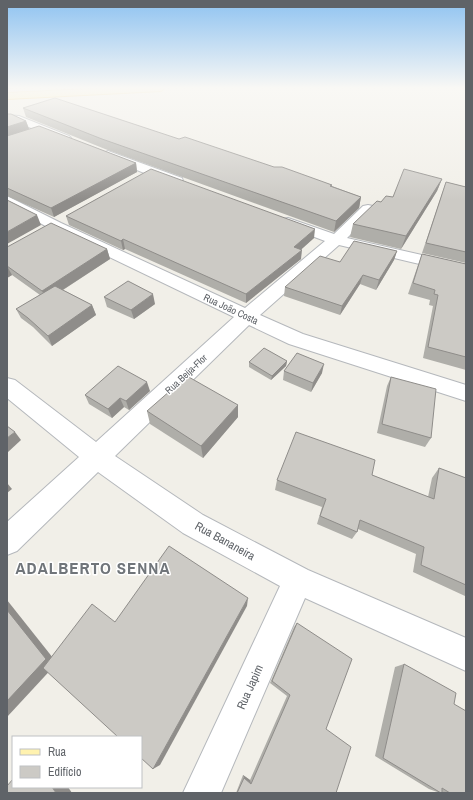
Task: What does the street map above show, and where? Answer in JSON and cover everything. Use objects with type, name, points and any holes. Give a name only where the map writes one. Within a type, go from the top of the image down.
[{"type":"street","points":[[32,125],[78,143]]},
{"type":"street","points":[[28,134],[42,129]]},
{"type":"street","points":[[92,149],[188,185]]},
{"type":"street","points":[[137,179],[151,171]]},
{"type":"street","name":"Rua João Costa","points":[[7,200],[246,317],[296,339],[466,393]]},
{"type":"street","name":"Rua Beija-Flor","points":[[7,541],[246,317],[336,240],[368,210]]},
{"type":"street","points":[[274,217],[336,240],[466,270]]},
{"type":"street","name":"Rua Bananeira","points":[[7,386],[98,457],[193,524],[298,580],[466,655]]},
{"type":"street","name":"Rua Japim","points":[[202,793],[298,580]]},
{"type":"building","points":[[67,125],[138,125],[179,139],[185,137],[274,167],[282,167],[361,197],[336,221]]},
{"type":"building","points":[[39,126],[136,163],[51,208],[7,188],[7,136]]},
{"type":"building","points":[[151,169],[315,229],[294,247],[302,250],[246,294],[123,239],[121,241],[66,216]]},
{"type":"building","points":[[404,169],[442,179],[406,236],[353,224],[377,201],[381,202],[386,196],[393,197]]},
{"type":"building","points":[[446,182],[466,187],[466,252],[426,243]]},
{"type":"building","points":[[7,200],[37,215],[7,232]]},
{"type":"building","points":[[51,223],[107,249],[42,291],[7,266],[7,247]]},
{"type":"building","points":[[354,241],[397,251],[379,280],[363,275],[342,306],[285,287],[320,256],[340,262]]},
{"type":"building","points":[[422,254],[466,264],[466,357],[428,347],[438,295],[434,294],[435,290],[413,283]]},
{"type":"building","points":[[128,281],[153,294],[131,310],[104,297]]},
{"type":"building","points":[[55,286],[92,305],[48,336],[16,309]]},
{"type":"building","points":[[264,348],[287,361],[272,376],[249,362]]},
{"type":"building","points":[[297,353],[324,364],[313,383],[284,371]]},
{"type":"building","points":[[118,366],[147,382],[126,401],[120,398],[108,409],[85,395]]},
{"type":"building","points":[[187,376],[238,405],[201,446],[147,411]]},
{"type":"building","points":[[391,377],[436,389],[431,438],[382,424]]},
{"type":"building","points":[[7,426],[15,432],[7,438]]},
{"type":"building","points":[[296,432],[375,460],[372,475],[434,499],[439,468],[466,478],[466,585],[421,565],[424,547],[360,520],[357,532],[320,516],[326,499],[277,480]]},
{"type":"building","points":[[169,546],[248,598],[153,769],[142,759],[142,736],[117,736],[43,668],[92,604],[115,622]]},
{"type":"building","points":[[7,610],[46,659],[7,701]]},
{"type":"building","points":[[297,623],[352,659],[326,729],[351,747],[336,793],[237,793],[244,778],[251,784],[290,695],[272,681]]},
{"type":"building","points":[[404,664],[456,693],[454,704],[466,711],[466,793],[450,793],[442,788],[441,793],[383,758]]},
{"type":"building","points":[[12,780],[12,788],[53,788],[56,793],[7,793],[7,786]]},
{"type":"district","name":"ADALBERTO SENNA","points":[[93,567]]}]
